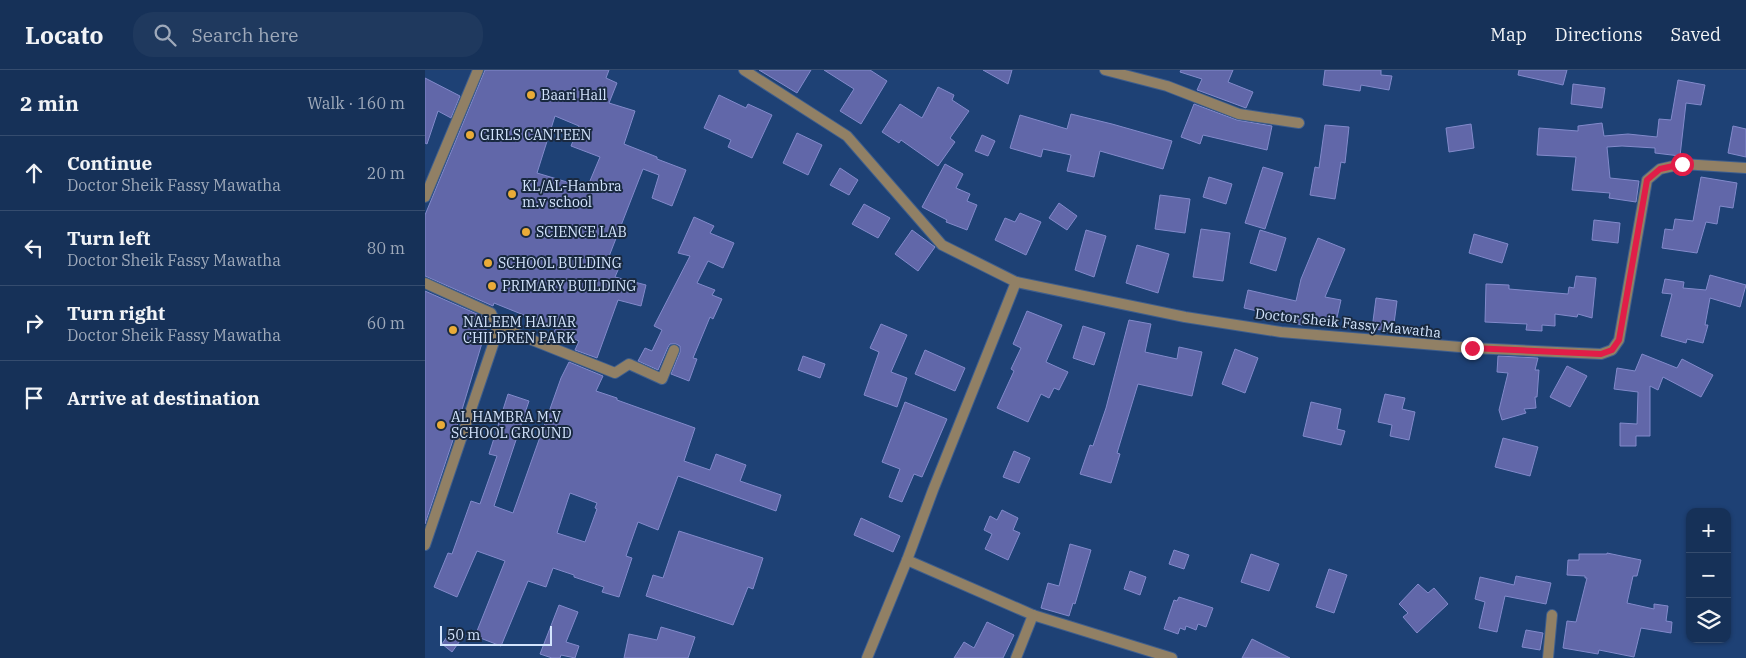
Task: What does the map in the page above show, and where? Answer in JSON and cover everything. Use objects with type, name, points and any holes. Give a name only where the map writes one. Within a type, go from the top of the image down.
[{"type":"street","points":[[425,197],[478,70]]},
{"type":"street","name":"Doctor Sheik Fassy Mawatha","points":[[744,70],[847,136],[942,244],[1016,282],[1185,317],[1281,332],[1472,348],[1601,354],[1612,350],[1619,340],[1647,180],[1660,169],[1682,164],[1746,168]]},
{"type":"street","points":[[1105,70],[1167,86],[1239,114],[1299,123]]},
{"type":"street","points":[[867,658],[1016,282]]},
{"type":"street","points":[[425,283],[491,313],[497,326],[496,336],[425,545]]},
{"type":"street","points":[[497,326],[615,373],[629,364],[662,379],[674,350]]},
{"type":"street","points":[[907,560],[1033,615],[1172,658]]},
{"type":"street","points":[[1017,658],[1033,615]]},
{"type":"street","points":[[1548,658],[1552,615]]},
{"type":"building","name":"KL/AL-Hambra m.v school","points":[[485,70],[609,70],[606,78],[617,83],[609,103],[635,111],[624,144],[686,170],[672,206],[652,198],[659,175],[643,169],[608,259],[621,263],[615,277],[646,285],[641,306],[618,300],[597,358],[575,350],[579,341],[554,332],[556,328],[494,303],[493,306],[425,276],[425,215]],"holes":[[[555,116],[579,126],[571,146],[600,157],[587,188],[537,173]]]},
{"type":"building","points":[[759,70],[811,70],[797,93]]},
{"type":"building","points":[[824,70],[870,70],[887,81],[861,124],[840,111],[854,89]]},
{"type":"building","points":[[983,70],[1012,70],[1008,84]]},
{"type":"building","points":[[1181,70],[1233,70],[1228,82],[1253,92],[1246,108],[1197,90],[1202,79],[1180,72]]},
{"type":"building","points":[[1325,70],[1381,70],[1381,75],[1392,76],[1389,90],[1361,85],[1360,91],[1323,85]]},
{"type":"building","points":[[1519,70],[1567,70],[1563,85],[1518,75]]},
{"type":"building","points":[[425,78],[460,96],[451,118],[438,111],[427,144],[425,143]]},
{"type":"building","points":[[1678,80],[1705,85],[1701,105],[1686,103],[1680,156],[1655,153],[1655,148],[1607,147],[1610,178],[1639,181],[1636,202],[1609,198],[1610,193],[1572,190],[1576,157],[1537,155],[1539,128],[1578,131],[1578,126],[1602,123],[1604,136],[1628,134],[1657,137],[1659,119],[1671,120]]},
{"type":"building","points":[[1573,84],[1605,88],[1602,108],[1571,104]]},
{"type":"building","points":[[938,87],[954,95],[952,100],[969,111],[950,138],[955,142],[938,166],[901,140],[899,143],[882,132],[900,104],[922,118]]},
{"type":"building","points":[[719,95],[746,108],[748,104],[772,115],[752,158],[728,147],[731,140],[704,128]]},
{"type":"building","points":[[1194,104],[1237,120],[1272,126],[1267,150],[1203,135],[1200,144],[1181,137]]},
{"type":"building","points":[[1071,114],[1172,141],[1163,169],[1100,151],[1094,177],[1067,171],[1071,155],[1043,149],[1041,157],[1010,148],[1020,115],[1067,129]]},
{"type":"building","points":[[1471,124],[1474,148],[1449,152],[1446,128]]},
{"type":"building","points":[[1325,125],[1349,127],[1345,163],[1341,162],[1335,199],[1310,195],[1315,167],[1319,168]]},
{"type":"building","points":[[1733,126],[1746,129],[1746,157],[1728,153]]},
{"type":"building","points":[[797,133],[822,145],[808,175],[783,163]]},
{"type":"building","points":[[982,135],[995,141],[988,156],[975,151]]},
{"type":"building","points":[[945,164],[963,174],[956,188],[970,194],[967,201],[977,205],[967,230],[946,222],[947,220],[922,207]]},
{"type":"building","points":[[1263,167],[1283,173],[1265,229],[1245,223]]},
{"type":"building","points":[[840,168],[858,180],[849,195],[830,185]]},
{"type":"building","points":[[1209,177],[1232,184],[1226,204],[1203,197]]},
{"type":"building","points":[[1701,177],[1737,183],[1733,208],[1720,206],[1717,224],[1706,222],[1697,253],[1662,248],[1665,229],[1673,230],[1675,219],[1693,221]]},
{"type":"building","points":[[1160,195],[1190,199],[1185,233],[1155,229]]},
{"type":"building","points":[[1059,203],[1077,216],[1067,230],[1049,218]]},
{"type":"building","points":[[864,204],[890,218],[878,238],[852,224]]},
{"type":"building","points":[[1020,213],[1041,222],[1026,255],[995,240],[1005,218],[1015,222]]},
{"type":"building","points":[[694,217],[714,226],[710,233],[734,243],[723,268],[708,261],[697,283],[715,290],[712,295],[722,299],[713,319],[710,317],[693,358],[697,359],[689,381],[671,374],[680,352],[680,346],[676,344],[670,344],[658,370],[638,361],[645,348],[652,351],[662,330],[654,326],[690,256],[678,253]]},
{"type":"building","points":[[1594,220],[1620,223],[1618,243],[1592,240]]},
{"type":"building","points":[[1201,229],[1230,233],[1223,281],[1193,277]]},
{"type":"building","points":[[912,230],[935,247],[918,271],[895,254]]},
{"type":"building","points":[[1086,230],[1106,236],[1094,277],[1075,270]]},
{"type":"building","points":[[1260,230],[1286,238],[1276,271],[1250,263]]},
{"type":"building","points":[[1474,234],[1508,244],[1502,263],[1469,253]]},
{"type":"building","points":[[1318,238],[1345,249],[1325,297],[1341,300],[1336,322],[1305,315],[1302,325],[1283,320],[1284,317],[1244,308],[1248,290],[1296,301],[1301,279]]},
{"type":"building","points":[[1137,245],[1169,254],[1158,293],[1126,283]]},
{"type":"building","points":[[1710,275],[1746,285],[1740,307],[1710,298],[1705,325],[1708,325],[1703,343],[1687,339],[1686,343],[1661,336],[1672,294],[1662,293],[1665,279],[1684,282],[1683,288],[1706,290]]},
{"type":"building","points":[[1576,276],[1596,278],[1592,318],[1578,314],[1577,317],[1555,314],[1555,326],[1542,325],[1542,331],[1526,330],[1527,324],[1485,322],[1486,284],[1509,285],[1509,289],[1568,294],[1569,287],[1574,288]]},
{"type":"building","name":"AL HAMBRA M.V SCHOOL GROUND","points":[[425,291],[486,318],[488,323],[452,443],[425,524]]},
{"type":"building","points":[[1376,298],[1397,301],[1393,331],[1372,329]]},
{"type":"building","points":[[1027,311],[1062,325],[1046,362],[1068,372],[1059,390],[1054,388],[1049,398],[1041,394],[1028,422],[997,408],[1014,371],[1011,369],[1021,348],[1013,344]]},
{"type":"building","points":[[1129,320],[1151,324],[1145,352],[1177,359],[1179,347],[1202,352],[1192,396],[1138,384],[1117,453],[1120,454],[1111,483],[1080,474],[1090,445],[1093,446],[1106,408]]},
{"type":"building","points":[[881,324],[907,335],[891,372],[907,378],[897,407],[864,395],[879,352],[870,348]]},
{"type":"building","points":[[1083,326],[1105,333],[1094,365],[1073,358]]},
{"type":"building","points":[[1235,349],[1258,358],[1245,393],[1222,384]]},
{"type":"building","points":[[925,350],[965,368],[955,391],[915,374]]},
{"type":"building","points":[[1642,354],[1677,368],[1682,359],[1713,375],[1701,397],[1663,377],[1658,390],[1650,386],[1650,436],[1636,436],[1636,446],[1620,446],[1620,423],[1637,424],[1638,392],[1614,389],[1617,368],[1635,371]]},
{"type":"building","points":[[803,356],[825,364],[820,378],[798,370]]},
{"type":"building","points":[[1498,356],[1538,358],[1535,370],[1539,370],[1537,397],[1535,397],[1536,408],[1524,409],[1526,413],[1502,420],[1499,410],[1508,373],[1497,372]]},
{"type":"building","points":[[569,362],[603,376],[596,391],[695,428],[684,461],[710,470],[716,454],[746,465],[740,481],[781,495],[776,511],[678,476],[658,530],[638,522],[626,556],[632,558],[619,597],[602,592],[604,587],[553,568],[546,587],[528,581],[501,646],[475,636],[505,561],[477,551],[457,597],[434,587],[448,553],[452,554],[471,501],[480,504],[497,456],[489,454],[508,394],[529,401],[494,506],[513,513],[561,378]],"holes":[[[570,493],[597,503],[595,508],[597,509],[585,542],[557,533]]]},
{"type":"building","points":[[1567,366],[1587,376],[1570,407],[1550,397]]},
{"type":"building","points":[[1385,394],[1405,398],[1402,409],[1415,412],[1409,440],[1390,436],[1392,425],[1378,422]]},
{"type":"building","points":[[905,402],[947,419],[922,477],[914,474],[902,502],[889,497],[900,469],[882,462]]},
{"type":"building","points":[[1311,402],[1341,409],[1337,429],[1345,431],[1341,445],[1303,436]]},
{"type":"building","points":[[1503,438],[1538,447],[1530,476],[1495,467]]},
{"type":"building","points":[[1014,451],[1030,458],[1019,483],[1003,477]]},
{"type":"building","points":[[1002,510],[1018,518],[1013,530],[1020,533],[1008,560],[985,549],[992,534],[984,530],[990,516],[997,520]]},
{"type":"building","points":[[861,518],[900,536],[893,552],[854,535]]},
{"type":"building","points":[[679,531],[763,558],[753,589],[748,587],[733,625],[646,596],[653,575],[663,578]]},
{"type":"building","points":[[1070,544],[1091,550],[1075,604],[1073,603],[1069,616],[1041,608],[1048,583],[1059,586]]},
{"type":"building","points":[[1174,550],[1189,555],[1184,569],[1169,564]]},
{"type":"building","points":[[1607,553],[1641,560],[1637,576],[1633,576],[1627,603],[1654,609],[1654,604],[1668,606],[1666,621],[1672,622],[1671,633],[1641,628],[1634,657],[1599,650],[1598,654],[1563,648],[1567,621],[1576,622],[1587,578],[1585,576],[1567,575],[1568,560],[1579,560],[1579,554]]},
{"type":"building","points":[[1251,554],[1279,564],[1269,591],[1241,582]]},
{"type":"building","points":[[1329,569],[1347,575],[1334,613],[1316,607]]},
{"type":"building","points":[[1130,571],[1146,577],[1140,595],[1124,589]]},
{"type":"building","points":[[1516,576],[1551,583],[1546,604],[1505,596],[1497,632],[1479,628],[1485,602],[1475,599],[1480,577],[1514,585]]},
{"type":"building","points":[[1418,584],[1428,593],[1434,588],[1448,604],[1417,633],[1403,617],[1408,613],[1399,604]]},
{"type":"building","points":[[1179,597],[1213,608],[1206,627],[1198,624],[1196,630],[1186,626],[1185,630],[1180,628],[1178,634],[1164,629],[1174,600],[1177,601]]},
{"type":"building","points":[[559,605],[578,612],[566,642],[579,646],[575,658],[561,655],[560,658],[552,658],[540,654]]},
{"type":"building","points":[[987,622],[1014,635],[1003,658],[954,658],[964,642],[974,648]]},
{"type":"building","points":[[661,627],[695,637],[688,658],[624,658],[629,634],[657,640]]},
{"type":"building","points":[[1526,630],[1543,633],[1540,650],[1522,647]]},
{"type":"building","points":[[451,631],[462,638],[452,652],[442,644]]},
{"type":"building","points":[[1252,639],[1290,658],[1242,658]]},
{"type":"place","name":"Baari Hall","points":[[531,95]]},
{"type":"place","name":"GIRLS CANTEEN","points":[[470,135]]},
{"type":"place","name":"KL/AL-Hambra m.v school","points":[[512,194]]},
{"type":"place","name":"SCIENCE LAB","points":[[526,232]]},
{"type":"place","name":"SCHOOL BULDING","points":[[488,263]]},
{"type":"place","name":"PRIMARY BUILDING","points":[[492,286]]},
{"type":"place","name":"NALEEM HAJIAR CHILDREN PARK","points":[[453,330]]},
{"type":"place","name":"AL HAMBRA M.V SCHOOL GROUND","points":[[441,425]]},
{"type":"route","points":[[1472,348],[1601,354],[1612,350],[1619,340],[1647,180],[1660,169],[1682,164]]}]
